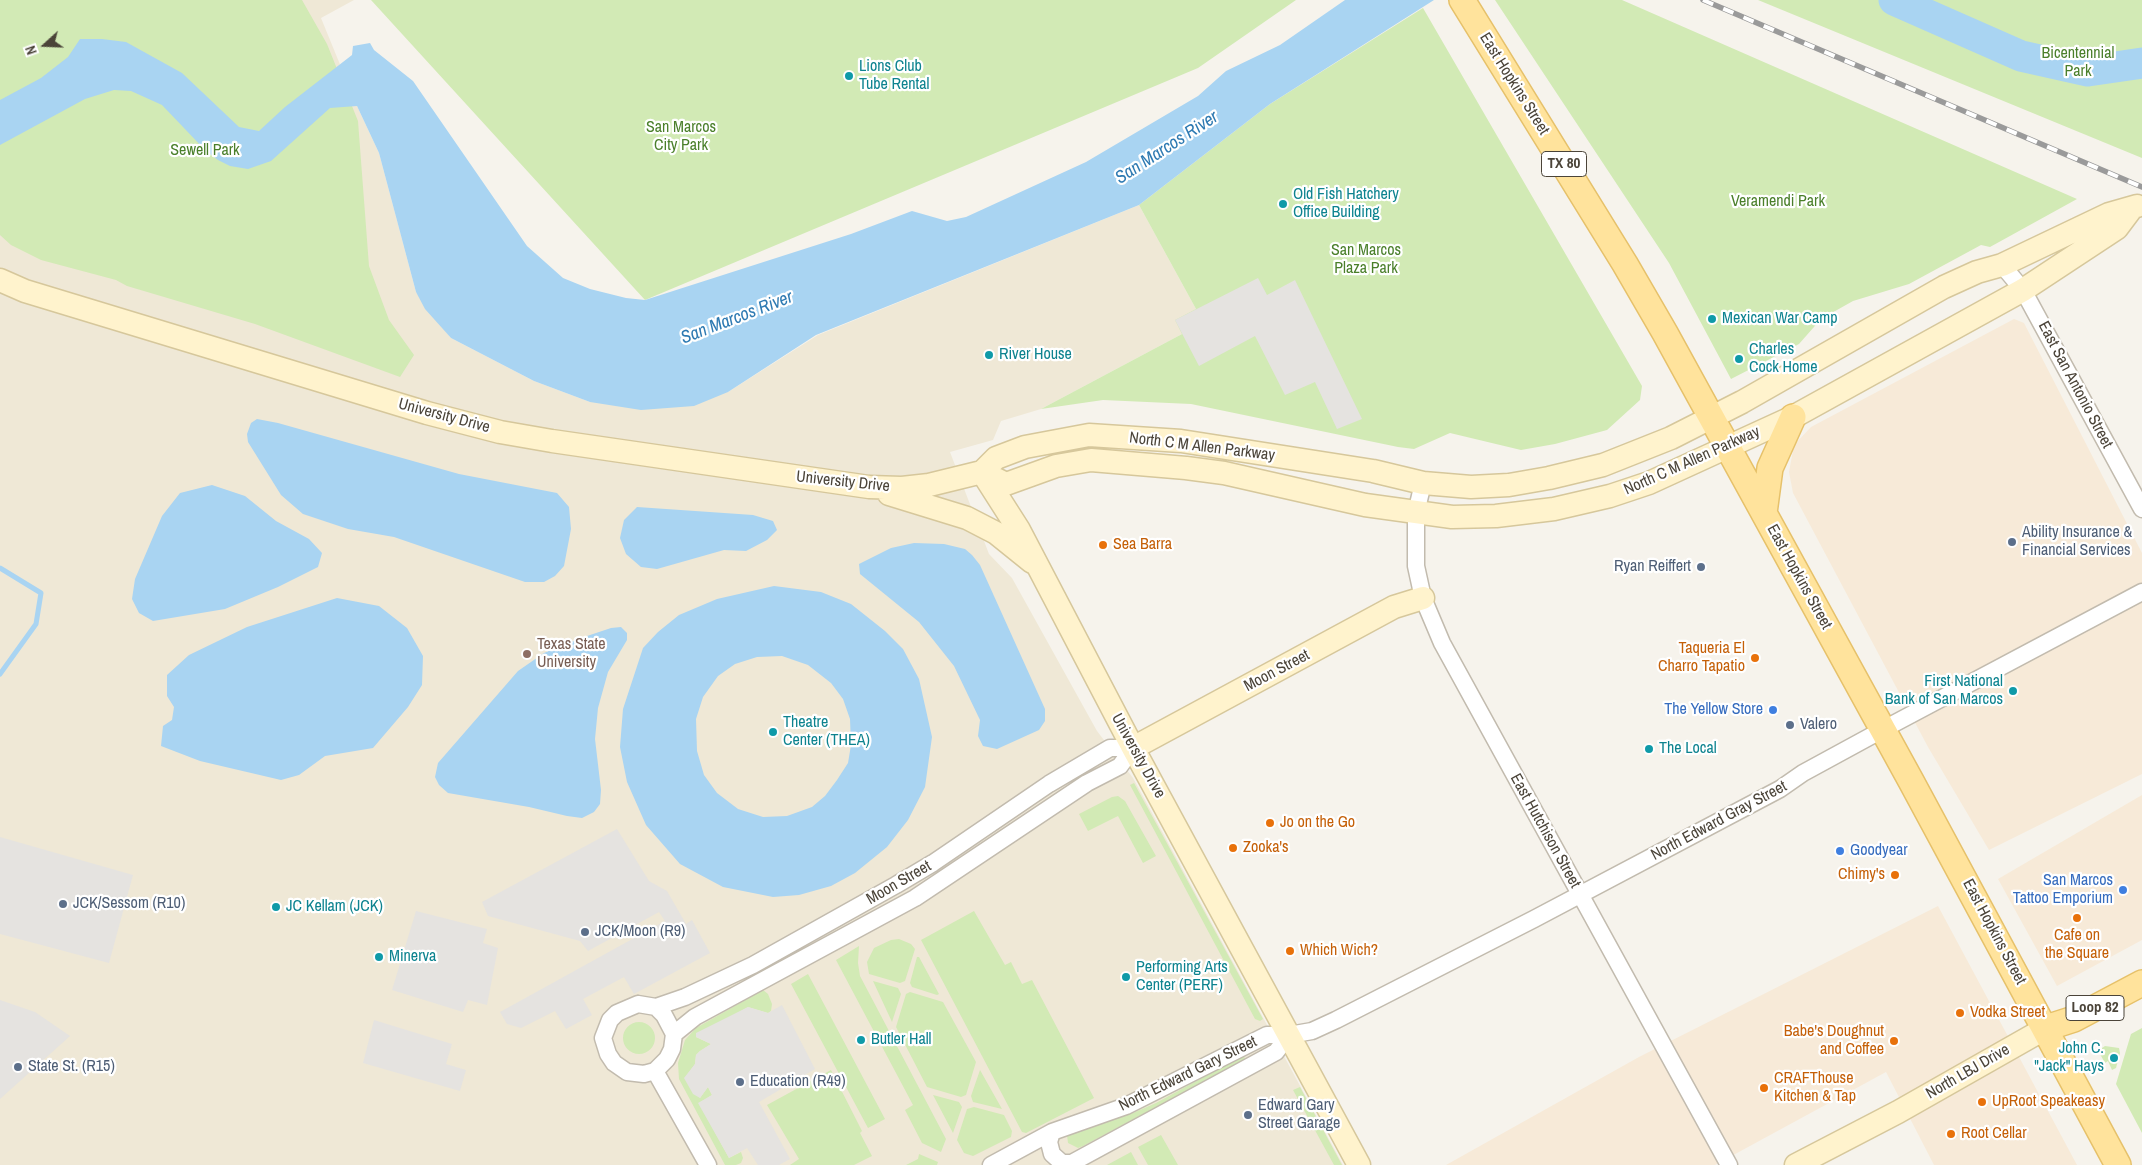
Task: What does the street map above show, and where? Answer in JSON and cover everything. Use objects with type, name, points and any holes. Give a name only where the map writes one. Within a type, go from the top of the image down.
[{"type":"main road","name":"East Hopkins Street","points":[[1462,0],[1625,264],[1665,333],[2046,1028],[2118,1165]]},
{"type":"main road","name":"North C M Allen Parkway","points":[[2137,206],[2117,228],[2023,290],[1793,417],[1649,482],[1610,496],[1554,509],[1496,516],[1452,516],[1416,513],[1365,505],[1224,473],[1091,460],[1056,466],[1006,484],[982,472],[996,458],[1025,447],[1089,435],[1182,441],[1373,471],[1423,483],[1471,487],[1509,485],[1549,478],[1603,465],[1640,451],[1711,418],[1944,287],[1977,272],[2002,265],[2109,214],[2137,206]]},
{"type":"main road","name":"University Drive","points":[[0,280],[25,290],[427,413],[500,432],[552,442],[869,487],[902,488],[929,485],[982,472],[1019,530],[1133,748],[1359,1165]]},
{"type":"main road","points":[[1764,512],[1770,468],[1793,417]]},
{"type":"main road","points":[[1308,492],[1316,462]]},
{"type":"main road","points":[[1549,478],[1554,509]]},
{"type":"main road","points":[[869,487],[967,518],[996,533],[1039,567]]},
{"type":"main road","name":"Moon Street","points":[[1133,748],[1394,608],[1423,598]]},
{"type":"main road","name":"North LBJ Drive","points":[[1796,1165],[1898,1112],[2046,1028],[2074,1019],[2142,983]]},
{"type":"street","name":"East San Antonio Street","points":[[2002,265],[2023,290],[2142,509]]},
{"type":"street","name":"East Hutchison Street","points":[[1423,483],[1416,513],[1416,566],[1423,598],[1442,644],[1729,1165]]},
{"type":"street","name":"North Edward Gray Street","points":[[1289,1035],[1312,1030],[1336,1020],[1580,895],[1780,789],[1803,773],[1882,730],[2142,592]]},
{"type":"street","name":"Moon Street","points":[[656,1007],[685,998],[753,965],[896,885],[933,863],[1049,784],[1110,748],[1133,748]]},
{"type":"street","name":"Moon Street","points":[[674,1034],[680,1028],[710,1009],[915,898],[1087,783],[1120,766],[1133,748]]},
{"type":"street","points":[[638,1004],[656,1007],[664,1015],[674,1034],[672,1049],[667,1059],[655,1070],[644,1074],[634,1074],[614,1063],[608,1054],[603,1038],[610,1020],[617,1013],[638,1004]]},
{"type":"street","name":"North Edward Gary Street","points":[[991,1165],[1052,1132],[1126,1106],[1268,1035],[1289,1035]]},
{"type":"street","name":"North Edward Gary Street","points":[[1070,1164],[1276,1052],[1289,1035]]},
{"type":"street","points":[[655,1070],[708,1165]]},
{"type":"street","points":[[1052,1132],[1049,1142],[1052,1154],[1062,1162],[1070,1164]]},
{"type":"shaded area","name":"Texas State University","points":[[0,0],[354,0],[321,18],[357,106],[379,153],[416,292],[451,338],[534,381],[590,402],[728,392],[818,335],[1139,205],[1196,309],[1182,334],[1041,409],[1001,421],[993,440],[950,452],[989,554],[1012,578],[1097,731],[1133,778],[1343,1165],[0,1165]]},
{"type":"shaded area","points":[[1258,278],[1267,295],[1295,280],[1362,419],[1337,429],[1315,382],[1285,395],[1255,336],[1199,366],[1175,320]]},
{"type":"shaded area","points":[[2014,319],[2024,323],[2142,553],[2142,774],[1989,850],[1928,747],[1793,493],[1789,472],[1794,445],[1811,427]]},
{"type":"shaded area","points":[[2142,795],[2142,940],[2057,986],[1998,879]]},
{"type":"shaded area","name":"JCK/Moon (R9)","points":[[617,829],[649,881],[667,891],[686,924],[692,920],[710,953],[634,994],[624,977],[583,999],[592,1015],[566,1029],[555,1011],[521,1028],[507,1024],[500,1012],[665,921],[659,912],[588,951],[580,941],[488,916],[482,902]]},
{"type":"shaded area","name":"JCK/Sessom (R10)","points":[[0,837],[133,875],[109,963],[0,934]]},
{"type":"shaded area","points":[[1938,906],[2077,1165],[1934,1165],[1886,1072],[1715,1165],[1446,1165],[1639,1057]]},
{"type":"shaded area","points":[[416,911],[487,929],[483,943],[498,948],[487,1005],[468,1000],[463,1012],[392,990]]},
{"type":"shaded area","name":"State St. (R15)","points":[[0,1000],[35,1012],[70,1036],[0,1099]]},
{"type":"shaded area","name":"Education (R49)","points":[[782,1005],[815,1069],[759,1102],[790,1159],[779,1165],[758,1165],[747,1148],[729,1158],[698,1103],[712,1095],[708,1087],[700,1098],[693,1094],[684,1078],[695,1064],[696,1055],[711,1044],[696,1037],[696,1033],[748,1007],[768,1013]]},
{"type":"shaded area","points":[[374,1020],[452,1044],[446,1064],[466,1070],[460,1091],[363,1063]]},
{"type":"green space","name":"Sewell Park","points":[[0,0],[302,0],[327,44],[358,121],[369,266],[389,320],[414,355],[400,377],[255,324],[127,286],[116,280],[41,260],[11,245],[0,235]]},
{"type":"green space","name":"San Marcos City Park","points":[[371,0],[1296,0],[1198,68],[645,300]]},
{"type":"green space","name":"Veramendi Park","points":[[1495,0],[1622,0],[2077,199],[1990,247],[1981,245],[1909,284],[1853,301],[1821,319],[1799,344],[1731,379],[1669,263]]},
{"type":"green space","name":"Bicentennial Park","points":[[1758,0],[2142,0],[2142,158]]},
{"type":"green space","name":"San Marcos Plaza Park","points":[[1423,8],[1642,386],[1640,400],[1607,430],[1555,444],[1521,450],[1450,433],[1414,449],[1398,447],[1191,404],[1103,400],[1041,409],[1182,334],[1175,320],[1196,309],[1139,205],[1270,104]]},
{"type":"green space","points":[[1134,783],[1263,1019],[1260,1021],[1255,1019],[1130,785]]},
{"type":"green space","points":[[1118,796],[1125,801],[1156,856],[1143,863],[1118,816],[1088,831],[1079,814],[1112,797]]},
{"type":"green space","points":[[974,911],[1005,965],[1011,962],[1022,984],[1032,980],[1094,1098],[1026,1133],[1022,1132],[921,940]]},
{"type":"green space","points":[[899,939],[911,944],[915,949],[905,981],[900,983],[869,974],[867,962],[874,948],[891,940]]},
{"type":"green space","points":[[859,946],[858,963],[860,976],[946,1139],[941,1152],[922,1143],[905,1110],[913,1105],[836,960]]},
{"type":"green space","points":[[917,957],[919,957],[939,994],[912,987],[910,983]]},
{"type":"green space","points":[[808,974],[885,1119],[868,1128],[791,984]]},
{"type":"green space","points":[[873,981],[898,988],[901,994],[892,1022]]},
{"type":"green space","points":[[763,990],[768,994],[772,1004],[771,1011],[768,1013],[748,1007],[696,1037],[711,1044],[696,1055],[695,1064],[685,1078],[700,1098],[708,1087],[712,1095],[699,1103],[729,1158],[741,1152],[743,1158],[741,1163],[725,1165],[679,1079],[678,1063],[685,1040],[696,1028]]},
{"type":"green space","points":[[910,992],[943,1002],[976,1062],[966,1095],[961,1097],[927,1087],[896,1027],[906,994]]},
{"type":"green space","points":[[639,1022],[650,1027],[655,1038],[650,1049],[639,1054],[628,1049],[623,1038],[628,1027]]},
{"type":"green space","points":[[2142,1028],[2142,1133],[2116,1084],[2131,1034]]},
{"type":"green space","points":[[2105,1046],[2119,1048],[2120,1053],[2116,1068],[2112,1070],[2108,1061],[2105,1063],[2100,1054]]},
{"type":"green space","points":[[1244,1055],[1245,1060],[1083,1146],[1078,1148],[1068,1143],[1067,1135],[1087,1126],[1133,1113],[1156,1103]]},
{"type":"green space","points":[[831,1070],[862,1131],[860,1133],[872,1156],[854,1165],[790,1165],[799,1159],[767,1105]]},
{"type":"green space","points":[[980,1070],[1002,1109],[973,1102],[971,1096]]},
{"type":"green space","points":[[1300,1087],[1342,1165],[1334,1165],[1293,1090]]},
{"type":"green space","points":[[933,1095],[959,1102],[962,1107],[953,1133]]},
{"type":"green space","points":[[974,1107],[1004,1115],[1012,1131],[1011,1137],[973,1156],[964,1153],[957,1140],[967,1109]]},
{"type":"green space","points":[[1161,1135],[1178,1165],[1148,1165],[1138,1147]]},
{"type":"green space","points":[[1131,1152],[1138,1165],[1107,1165]]},
{"type":"green space","points":[[919,1154],[938,1162],[937,1165],[906,1165],[918,1159]]},
{"type":"water","name":"San Marcos River","points":[[1345,0],[1434,0],[1270,104],[1139,205],[816,335],[728,392],[694,406],[641,410],[590,402],[534,381],[451,338],[425,309],[416,292],[379,153],[357,106],[330,108],[271,161],[248,169],[230,166],[218,160],[206,151],[162,105],[131,91],[114,90],[85,99],[0,145],[0,100],[41,78],[68,57],[80,39],[126,42],[182,73],[239,127],[259,131],[285,107],[352,55],[353,46],[370,43],[374,50],[413,81],[527,246],[563,278],[590,289],[626,298],[645,300],[851,234],[912,211],[947,221],[966,217],[1086,162],[1198,96],[1226,71],[1280,45]]},
{"type":"water","points":[[257,419],[278,423],[459,474],[557,493],[569,507],[571,529],[564,566],[555,576],[544,582],[525,582],[394,537],[348,529],[303,514],[281,495],[248,442],[247,434],[251,423]]},
{"type":"water","points":[[212,485],[245,496],[276,521],[309,539],[322,553],[318,567],[278,587],[225,609],[153,621],[139,613],[132,599],[135,579],[162,516],[180,493]]},
{"type":"water","points":[[637,507],[753,515],[773,521],[777,530],[767,540],[746,551],[724,550],[657,569],[641,567],[626,554],[620,538],[624,520]]},
{"type":"water","points":[[914,543],[944,544],[965,549],[980,565],[1045,709],[1045,721],[1039,730],[997,749],[983,746],[978,736],[980,720],[954,666],[919,622],[860,574],[859,564],[891,548]]},
{"type":"water","points":[[774,586],[821,592],[851,604],[885,631],[903,649],[919,679],[932,737],[925,787],[908,820],[887,847],[855,873],[831,886],[799,895],[773,897],[723,887],[680,864],[646,825],[627,782],[620,747],[623,709],[643,648],[658,632],[679,615],[717,599]],"holes":[[[782,656],[808,665],[831,683],[843,699],[850,719],[851,745],[848,763],[825,796],[812,807],[787,816],[763,817],[738,809],[717,793],[704,775],[697,751],[696,719],[703,697],[718,676],[735,664],[757,657]]]},
{"type":"water","points":[[337,598],[379,606],[407,628],[423,656],[422,685],[408,707],[373,748],[325,756],[299,775],[281,780],[200,761],[161,746],[163,726],[172,720],[174,707],[167,696],[167,675],[189,655],[247,627]]},
{"type":"water","points":[[621,627],[627,633],[627,640],[608,672],[598,708],[595,739],[601,790],[600,804],[594,812],[582,818],[567,816],[529,807],[448,793],[439,785],[435,777],[438,763],[518,671],[544,653],[578,639],[611,628]]},
{"type":"waterway","points":[[1894,0],[2021,56],[2088,71],[2142,63]]},
{"type":"waterway","points":[[0,568],[41,593],[36,624],[0,674]]},
{"type":"railway","points":[[1703,0],[2142,187]]},
{"type":"place","name":"Lions Club Tube Rental","points":[[849,76]]},
{"type":"place","name":"Old Fish Hatchery Office Building","points":[[1283,204]]},
{"type":"place","name":"Mexican War Camp","points":[[1712,319]]},
{"type":"place","name":"River House","points":[[989,355]]},
{"type":"place","name":"Charles Cock Home","points":[[1739,359]]},
{"type":"place","name":"Ability Insurance & Financial Services","points":[[2012,542]]},
{"type":"place","name":"Sea Barra","points":[[1103,545]]},
{"type":"place","name":"Ryan Reiffert","points":[[1701,567]]},
{"type":"place","name":"Texas State University","points":[[527,654]]},
{"type":"place","name":"Taqueria El Charro Tapatio","points":[[1755,658]]},
{"type":"place","name":"First National Bank of San Marcos","points":[[2013,691]]},
{"type":"place","name":"The Yellow Store","points":[[1773,710]]},
{"type":"place","name":"Valero","points":[[1790,725]]},
{"type":"place","name":"Theatre Center (THEA)","points":[[773,732]]},
{"type":"place","name":"The Local","points":[[1649,749]]},
{"type":"place","name":"Jo on the Go","points":[[1270,823]]},
{"type":"place","name":"Zooka's","points":[[1233,848]]},
{"type":"place","name":"Goodyear","points":[[1840,851]]},
{"type":"place","name":"Chimy's","points":[[1895,875]]},
{"type":"place","name":"San Marcos Tattoo Emporium","points":[[2123,890]]},
{"type":"place","name":"JCK/Sessom (R10)","points":[[63,904]]},
{"type":"place","name":"JC Kellam (JCK)","points":[[276,907]]},
{"type":"place","name":"Cafe on the Square","points":[[2077,918]]},
{"type":"place","name":"JCK/Moon (R9)","points":[[585,932]]},
{"type":"place","name":"Which Wich?","points":[[1290,951]]},
{"type":"place","name":"Minerva","points":[[379,957]]},
{"type":"place","name":"Performing Arts Center (PERF)","points":[[1126,977]]},
{"type":"place","name":"Vodka Street","points":[[1960,1013]]},
{"type":"place","name":"Butler Hall","points":[[861,1040]]},
{"type":"place","name":"Babe's Doughnut and Coffee","points":[[1894,1041]]},
{"type":"place","name":"John C. \"Jack\" Hays","points":[[2114,1058]]},
{"type":"place","name":"State St. (R15)","points":[[18,1067]]},
{"type":"place","name":"Education (R49)","points":[[740,1082]]},
{"type":"place","name":"CRAFThouse Kitchen & Tap","points":[[1764,1088]]},
{"type":"place","name":"UpRoot Speakeasy","points":[[1982,1102]]},
{"type":"place","name":"Edward Gary Street Garage","points":[[1248,1115]]},
{"type":"place","name":"Root Cellar","points":[[1951,1134]]}]
